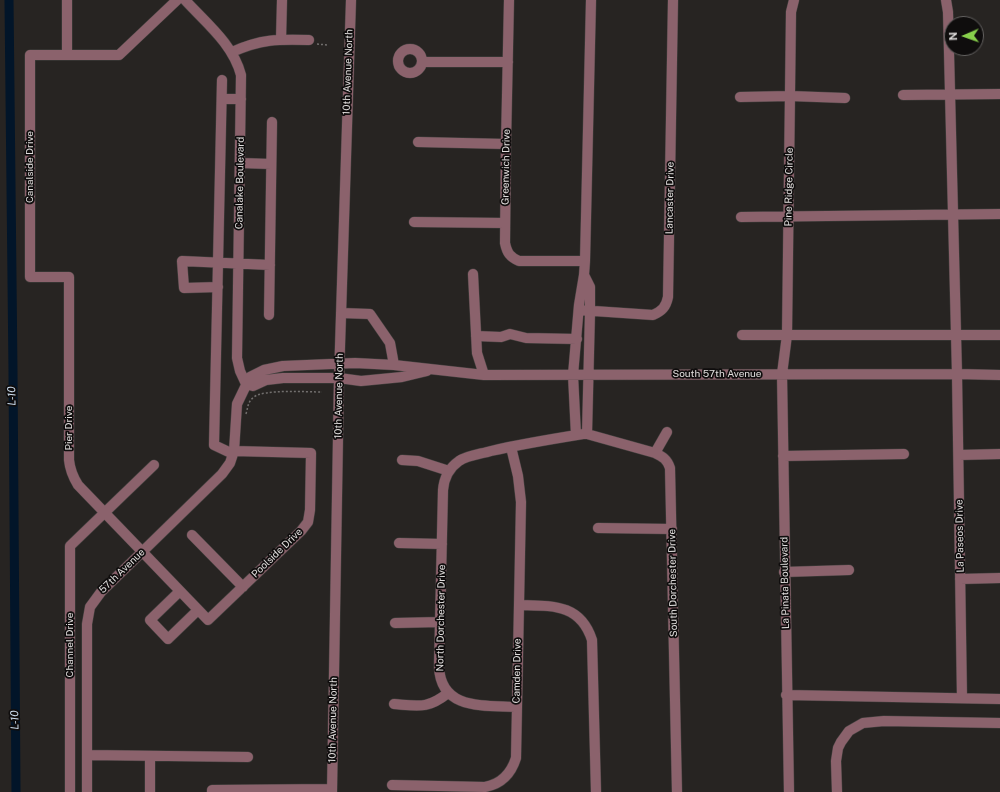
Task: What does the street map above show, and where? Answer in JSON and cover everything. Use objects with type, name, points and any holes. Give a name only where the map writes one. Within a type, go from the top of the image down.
[{"type":"street","points":[[67,0],[67,55],[119,56],[176,0]]},
{"type":"street","name":"Canalake Boulevard","points":[[184,0],[227,44],[237,61],[241,75],[238,364],[246,384]]},
{"type":"street","points":[[281,40],[282,0]]},
{"type":"street","name":"10th Avenue North","points":[[332,791],[339,378],[351,0]]},
{"type":"street","name":"Greenwich Drive","points":[[509,0],[505,223],[506,249],[513,259],[519,261],[585,261]]},
{"type":"street","points":[[576,435],[573,375],[585,261],[591,0]]},
{"type":"street","name":"Lancaster Drive","points":[[579,310],[590,312],[653,315],[663,309],[666,304],[668,297],[673,0]]},
{"type":"street","name":"Pine Ridge Circle","points":[[782,374],[787,335],[791,12],[794,0]]},
{"type":"street","points":[[946,0],[948,12],[951,94],[957,374]]},
{"type":"street","points":[[232,52],[254,43],[267,40],[309,40]]},
{"type":"street","name":"Canalside Drive","points":[[67,55],[30,55],[30,277],[69,277]]},
{"type":"street","points":[[422,62],[508,62]]},
{"type":"street","name":"Poolside Drive","points":[[142,552],[208,620],[301,531],[308,522],[310,510],[312,452],[234,453],[214,445],[222,80]]},
{"type":"street","points":[[903,95],[1000,94]]},
{"type":"street","points":[[740,97],[790,96],[845,98]]},
{"type":"street","points":[[222,99],[241,99]]},
{"type":"street","points":[[268,315],[272,122]]},
{"type":"street","points":[[418,142],[506,144]]},
{"type":"street","points":[[240,163],[271,164]]},
{"type":"street","points":[[741,217],[1000,214]]},
{"type":"street","points":[[414,222],[505,223]]},
{"type":"street","points":[[218,287],[184,288],[182,261],[270,265]]},
{"type":"street","points":[[473,274],[476,336],[478,353],[484,375]]},
{"type":"street","points":[[402,460],[418,461],[449,471],[454,465],[465,458],[511,447],[587,434],[590,287],[584,275]]},
{"type":"street","name":"Pier Drive","points":[[69,277],[70,466],[78,485],[142,552]]},
{"type":"street","points":[[341,314],[370,314],[390,342],[394,365]]},
{"type":"street","points":[[476,336],[500,337],[510,334],[526,338],[577,339]]},
{"type":"street","points":[[742,335],[1000,335]]},
{"type":"street","name":"South 57th Avenue","points":[[283,366],[340,363],[394,365],[484,375],[1000,375]]},
{"type":"street","name":"57th Avenue","points":[[87,792],[88,612],[97,596],[222,474],[230,463],[234,453],[237,404],[246,384],[250,377],[264,370],[283,366]]},
{"type":"street","name":"South 57th Avenue","points":[[246,384],[253,386],[266,380],[283,378],[339,378],[361,381],[402,377],[434,370]]},
{"type":"street","name":"La Pinata Boulevard","points":[[782,374],[786,696],[789,792]]},
{"type":"street","name":"La Paseos Drive","points":[[957,374],[962,698]]},
{"type":"street","points":[[655,453],[666,432]]},
{"type":"street","name":"South Dorchester Drive","points":[[587,434],[655,453],[664,458],[668,462],[670,468],[677,792]]},
{"type":"street","name":"Camden Drive","points":[[392,785],[468,790],[491,786],[503,780],[511,770],[516,758],[521,502],[518,476],[511,447]]},
{"type":"street","points":[[783,456],[904,454]]},
{"type":"street","points":[[958,455],[1000,454]]},
{"type":"street","name":"Channel Drive","points":[[70,792],[70,546],[154,464]]},
{"type":"street","name":"North Dorchester Drive","points":[[448,693],[443,686],[439,674],[443,490],[449,471]]},
{"type":"street","points":[[598,528],[672,529]]},
{"type":"street","points":[[192,535],[243,587]]},
{"type":"street","points":[[399,543],[442,544]]},
{"type":"street","points":[[784,572],[849,570]]},
{"type":"street","points":[[960,579],[1000,578]]},
{"type":"street","points":[[180,591],[150,620],[168,639],[198,610]]},
{"type":"street","points":[[519,605],[552,606],[565,609],[577,616],[587,626],[590,633],[592,640],[596,792]]},
{"type":"street","points":[[395,623],[440,622]]},
{"type":"street","points":[[394,704],[417,706],[430,704],[448,693],[454,698],[466,703],[517,707]]},
{"type":"street","points":[[786,696],[1000,699]]},
{"type":"street","points":[[837,792],[836,761],[838,748],[849,731],[863,723],[884,721],[1000,723]]},
{"type":"street","points":[[87,755],[248,757]]},
{"type":"street","points":[[150,756],[150,792]]},
{"type":"street","points":[[212,792],[212,790],[332,791]]},
{"type":"path","points":[[246,416],[248,404],[254,396],[270,392],[322,392]]},
{"type":"waterway","name":"L-10","points":[[9,0],[16,792]]}]
